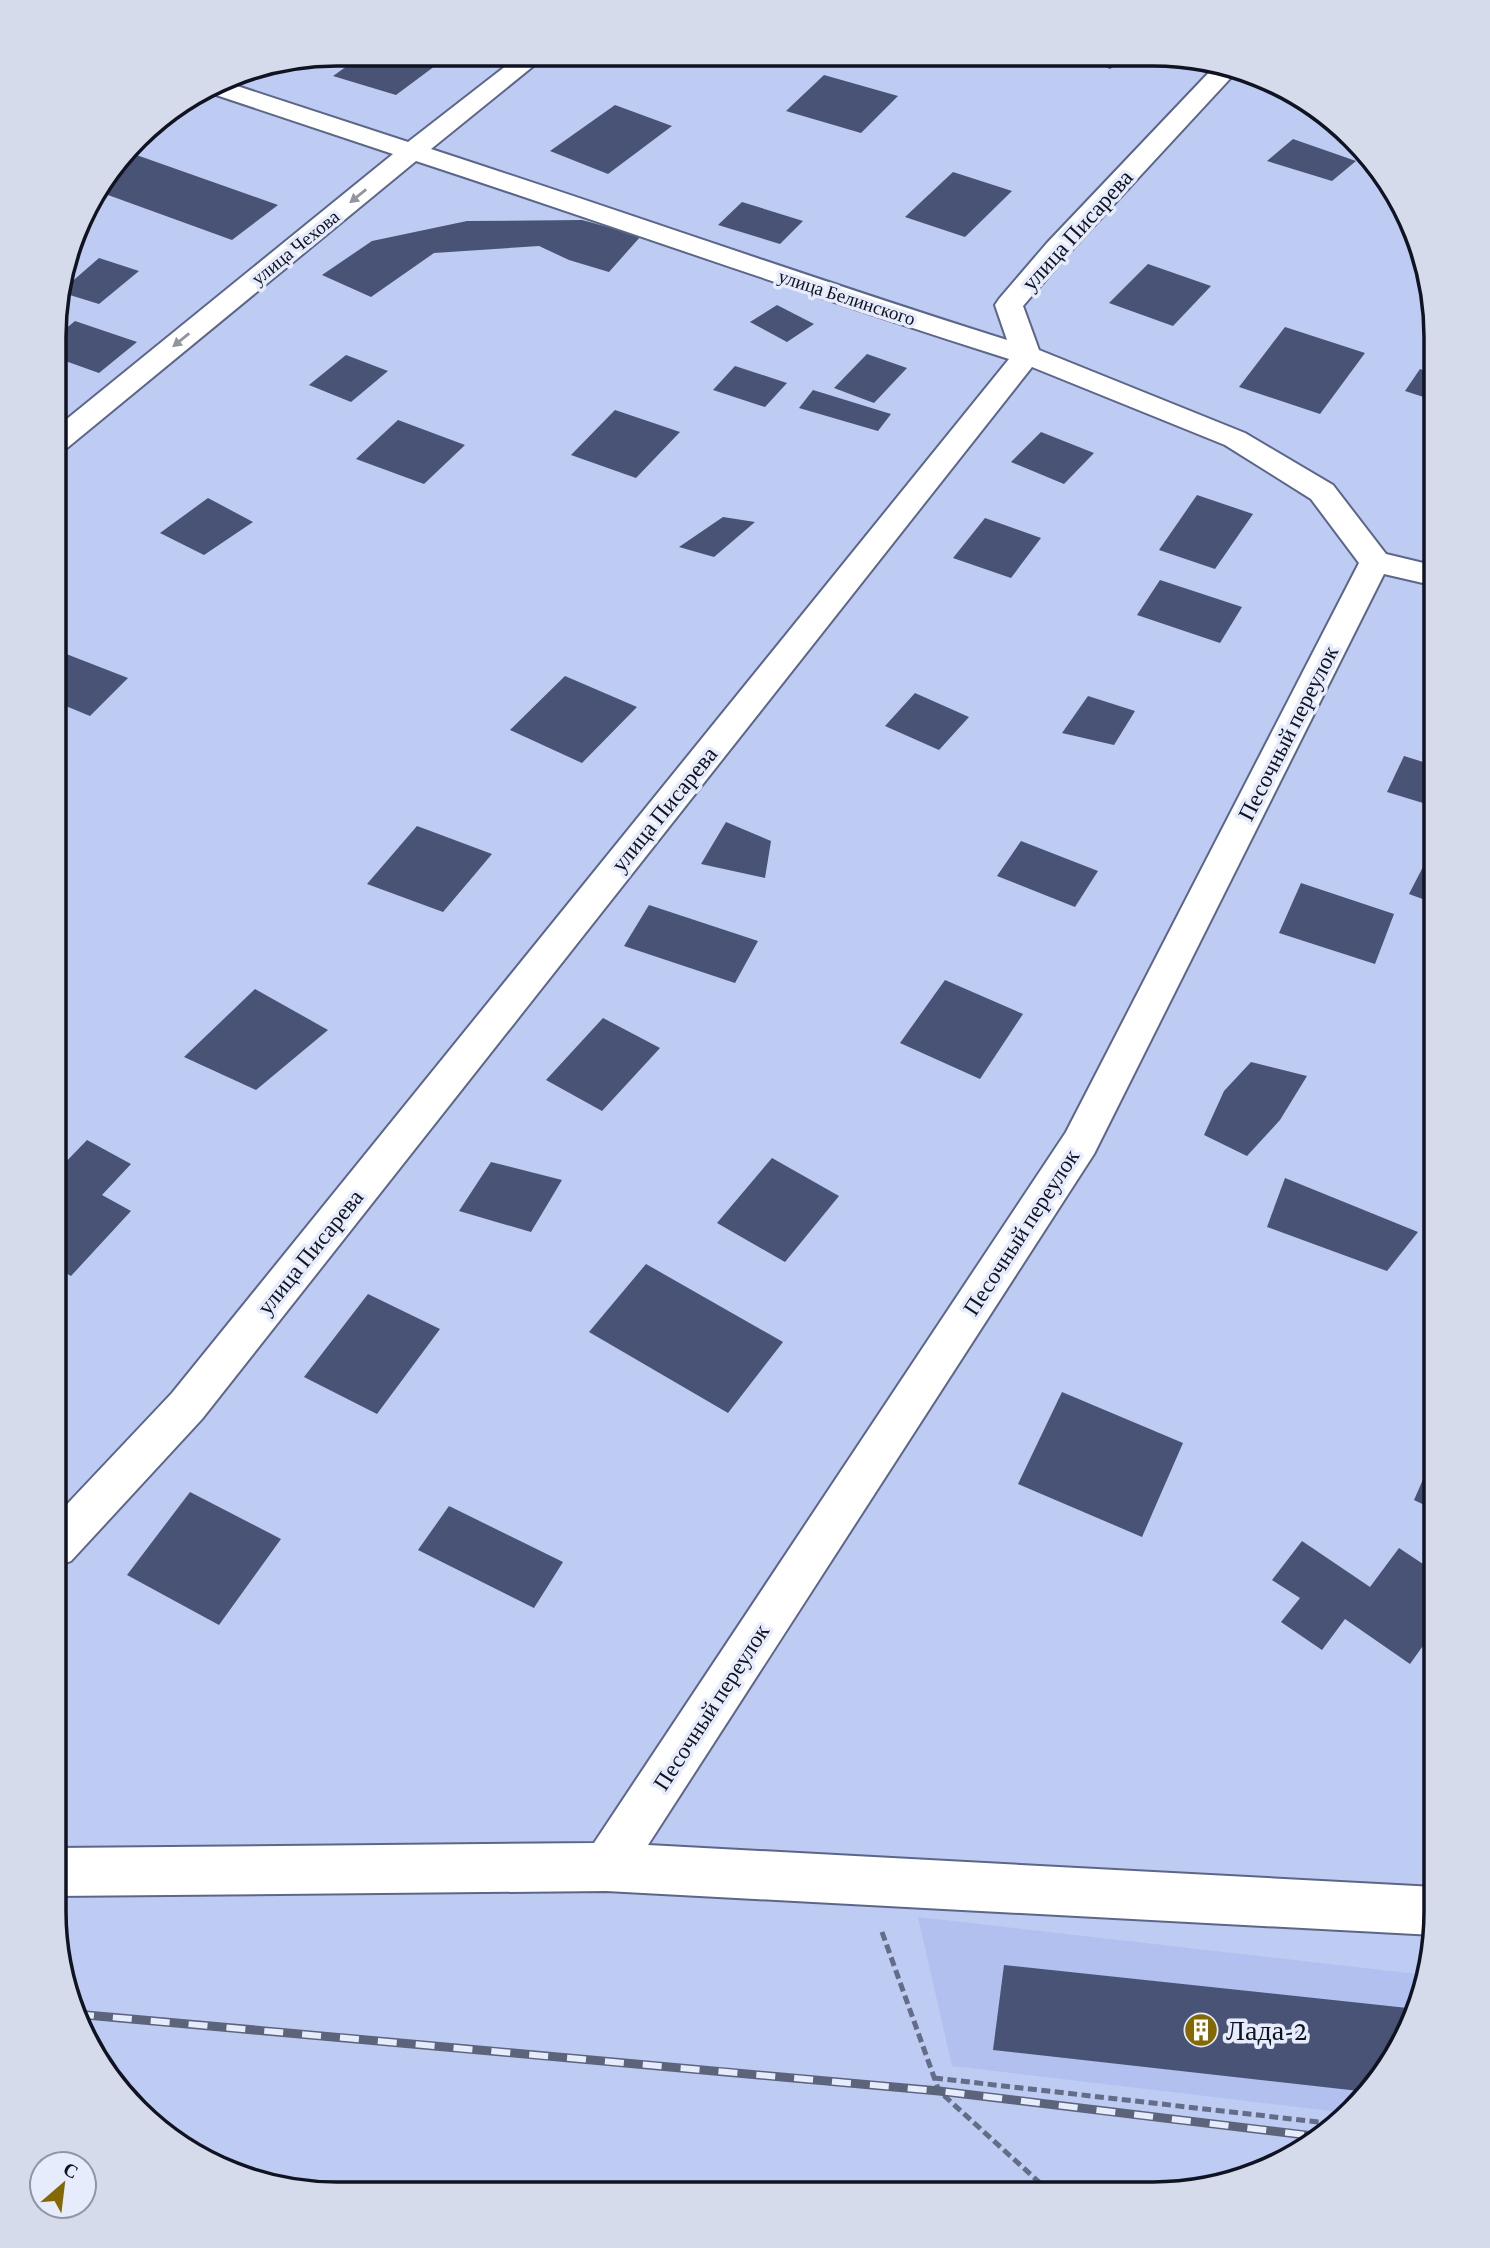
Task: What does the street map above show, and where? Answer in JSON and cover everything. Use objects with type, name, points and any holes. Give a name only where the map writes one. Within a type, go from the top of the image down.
[{"type":"street","name":"улица Чехова","points":[[66,435],[410,153],[521,66]]},
{"type":"street","name":"улица Писарева","points":[[66,1534],[187,1406],[1027,355],[1009,305],[1057,249],[1220,76]]},
{"type":"street","name":"улица Белинского","points":[[226,90],[1027,355],[1235,439],[1322,492],[1375,562]]},
{"type":"street","points":[[1375,562],[1424,573]]},
{"type":"street","name":"Песочный переулок","points":[[606,1867],[1080,1143],[1375,562]]},
{"type":"street","points":[[66,1871],[606,1867],[1424,1910]]},
{"type":"path","points":[[864,1881],[939,2091],[1039,2182]]},
{"type":"path","points":[[934,2078],[1321,2122]]},
{"type":"shaded area","points":[[918,1917],[1415,1974],[1403,2014],[1387,2046],[1356,2089],[1334,2111],[952,2066]]},
{"type":"building","points":[[347,66],[435,66],[396,95],[333,76]]},
{"type":"building","points":[[824,75],[898,96],[861,133],[786,111]]},
{"type":"building","points":[[615,105],[672,126],[608,174],[550,151]]},
{"type":"building","points":[[1293,139],[1356,161],[1332,181],[1267,161]]},
{"type":"building","points":[[137,155],[278,205],[232,240],[107,195]]},
{"type":"building","points":[[953,172],[1012,191],[965,237],[905,217]]},
{"type":"building","points":[[742,202],[803,221],[780,244],[718,225]]},
{"type":"building","points":[[582,220],[641,236],[609,272],[569,260],[539,246],[434,253],[371,297],[322,275],[372,241],[467,221]]},
{"type":"building","points":[[99,258],[139,271],[99,304],[70,295],[73,281]]},
{"type":"building","points":[[1148,264],[1211,286],[1173,326],[1109,303]]},
{"type":"building","points":[[777,305],[814,324],[787,342],[750,322]]},
{"type":"building","points":[[75,321],[137,342],[99,373],[66,361],[67,328]]},
{"type":"building","points":[[1285,327],[1365,353],[1320,414],[1239,387]]},
{"type":"building","points":[[867,354],[907,368],[874,403],[834,388]]},
{"type":"building","points":[[346,355],[388,371],[351,402],[309,385]]},
{"type":"building","points":[[735,366],[787,383],[765,407],[713,390]]},
{"type":"building","points":[[1420,369],[1424,370],[1424,397],[1405,391]]},
{"type":"building","points":[[813,390],[891,414],[878,431],[799,408]]},
{"type":"building","points":[[615,410],[680,432],[636,478],[571,455]]},
{"type":"building","points":[[398,420],[465,445],[424,484],[356,459]]},
{"type":"building","points":[[1041,432],[1094,453],[1064,484],[1011,462]]},
{"type":"building","points":[[1197,495],[1253,514],[1215,569],[1159,550]]},
{"type":"building","points":[[208,498],[253,522],[204,555],[160,533]]},
{"type":"building","points":[[723,517],[755,522],[714,557],[679,547]]},
{"type":"building","points":[[985,518],[1041,538],[1011,578],[953,558]]},
{"type":"building","points":[[1160,580],[1242,607],[1220,643],[1137,615]]},
{"type":"building","points":[[66,654],[128,678],[90,716],[66,706]]},
{"type":"building","points":[[565,676],[637,707],[582,763],[510,730]]},
{"type":"building","points":[[915,693],[969,717],[939,750],[885,726]]},
{"type":"building","points":[[1088,696],[1135,711],[1114,745],[1062,733]]},
{"type":"building","points":[[1404,756],[1424,762],[1424,803],[1387,792]]},
{"type":"building","points":[[726,822],[771,841],[765,878],[701,864]]},
{"type":"building","points":[[417,826],[492,854],[443,912],[367,884]]},
{"type":"building","points":[[1021,841],[1098,871],[1075,907],[997,876]]},
{"type":"building","points":[[1424,865],[1424,900],[1409,894]]},
{"type":"building","points":[[1301,883],[1394,914],[1375,964],[1279,933]]},
{"type":"building","points":[[649,905],[758,941],[735,983],[624,946]]},
{"type":"building","points":[[945,980],[1023,1014],[980,1079],[900,1043]]},
{"type":"building","points":[[255,989],[328,1030],[256,1090],[184,1057]]},
{"type":"building","points":[[603,1018],[660,1048],[602,1111],[546,1080]]},
{"type":"building","points":[[1251,1062],[1307,1076],[1280,1120],[1247,1156],[1204,1135],[1224,1091]]},
{"type":"building","points":[[87,1140],[131,1164],[102,1195],[131,1211],[71,1276],[66,1273],[66,1162]]},
{"type":"building","points":[[772,1158],[839,1196],[785,1262],[717,1223]]},
{"type":"building","points":[[491,1162],[562,1180],[531,1232],[459,1211]]},
{"type":"building","points":[[1285,1178],[1418,1232],[1387,1271],[1267,1227]]},
{"type":"building","points":[[646,1264],[783,1342],[728,1413],[589,1332]]},
{"type":"building","points":[[368,1294],[440,1329],[377,1414],[304,1377]]},
{"type":"building","points":[[1062,1392],[1183,1443],[1142,1537],[1018,1484]]},
{"type":"building","points":[[1424,1477],[1424,1505],[1414,1500]]},
{"type":"building","points":[[190,1492],[281,1539],[219,1625],[127,1575]]},
{"type":"building","points":[[449,1506],[563,1562],[534,1608],[418,1550]]},
{"type":"building","points":[[1302,1541],[1370,1587],[1399,1548],[1424,1565],[1424,1644],[1410,1664],[1345,1619],[1322,1650],[1281,1622],[1300,1598],[1272,1580]]},
{"type":"building","name":"Лада-2","points":[[1004,1965],[1405,2008],[1378,2061],[1355,2091],[993,2050]]},
{"type":"railway","points":[[87,2015],[939,2091],[1304,2135]]},
{"type":"place","name":"Лада-2","points":[[1201,2030]]}]
